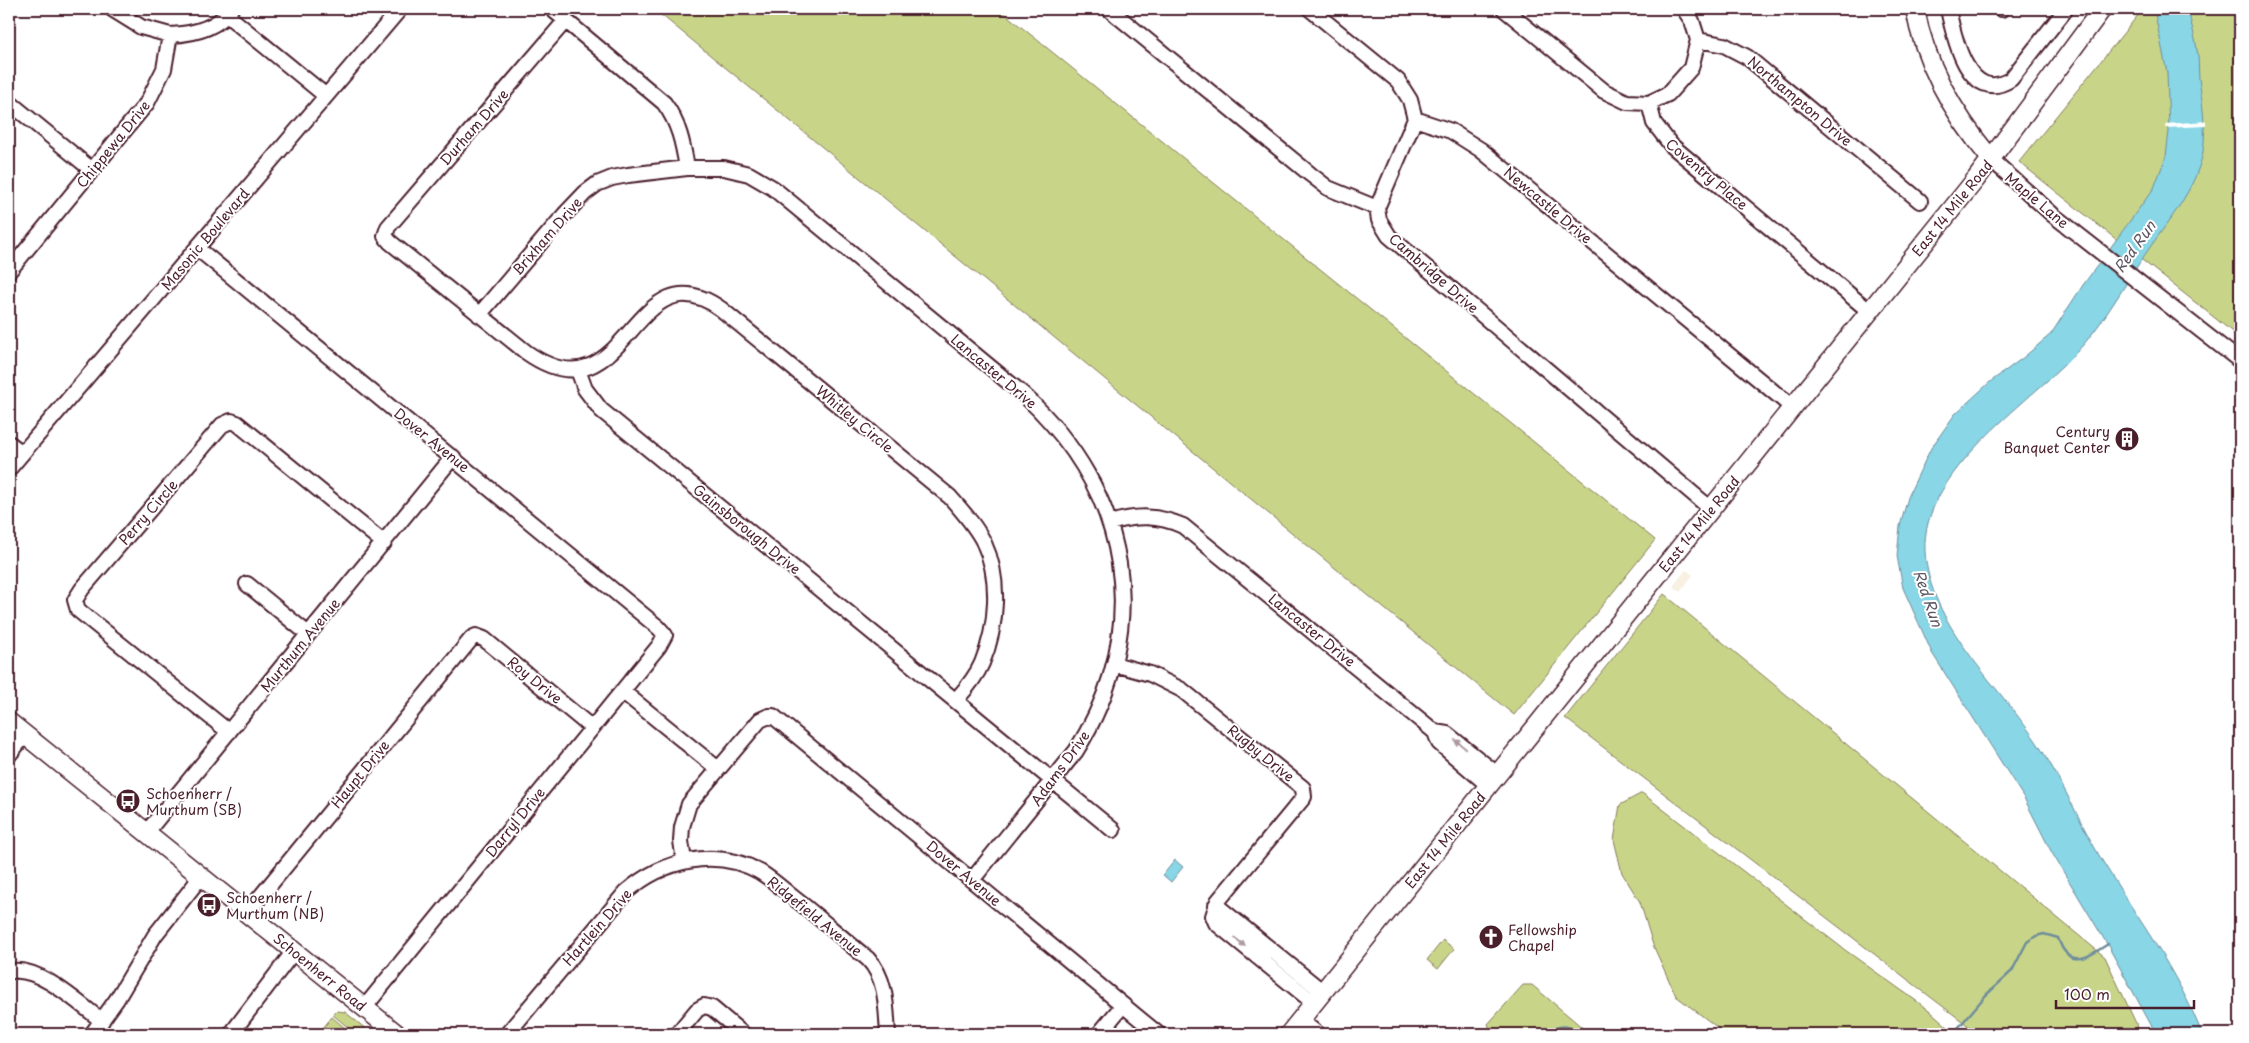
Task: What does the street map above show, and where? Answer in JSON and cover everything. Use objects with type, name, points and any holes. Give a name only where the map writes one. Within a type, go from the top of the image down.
[{"type":"main road","points":[[1915,9],[1925,47],[1946,93],[1977,142],[1991,160]]},
{"type":"main road","name":"East 14 Mile Road","points":[[1289,1034],[1991,160],[2102,9]]},
{"type":"main road","name":"Schoenherr Road","points":[[9,722],[200,878],[247,913],[397,1034]]},
{"type":"street","points":[[112,9],[141,27],[170,36],[204,30],[218,22],[229,12],[326,96]]},
{"type":"street","name":"Masonic Boulevard","points":[[9,468],[400,9]]},
{"type":"street","points":[[552,9],[664,103],[673,114],[678,126],[687,168]]},
{"type":"street","points":[[1109,9],[1328,188],[1377,208],[1415,119],[1410,100],[1398,81],[1310,9]]},
{"type":"street","points":[[1504,9],[1612,96],[1627,102],[1649,104],[1668,94],[1686,76],[1696,55],[1698,40],[1692,21],[1684,9]]},
{"type":"street","points":[[1948,9],[1956,39],[1968,70],[1976,80],[1991,86],[2000,86],[2011,79],[2066,9]]},
{"type":"street","name":"Durham Drive","points":[[479,315],[385,236],[388,227],[566,20]]},
{"type":"street","name":"Chippewa Drive","points":[[9,271],[152,95],[166,61],[170,36]]},
{"type":"street","name":"Northampton Drive","points":[[1698,40],[1724,45],[1747,57],[1920,201]]},
{"type":"street","points":[[9,102],[92,170]]},
{"type":"street","name":"Coventry Place","points":[[1649,104],[1654,123],[1670,145],[1869,311]]},
{"type":"street","name":"Newcastle Drive","points":[[1415,119],[1451,131],[1481,150],[1792,407]]},
{"type":"street","name":"Maple Lane","points":[[1991,160],[2084,239],[2240,361]]},
{"type":"street","name":"Brixham Drive","points":[[479,315],[584,193],[597,184],[612,178],[687,168]]},
{"type":"street","name":"Lancaster Drive","points":[[687,168],[734,170],[749,174],[773,188],[1047,416],[1075,452],[1097,488],[1110,523],[1144,516],[1170,520],[1183,526],[1435,732],[1447,734],[1493,780]]},
{"type":"street","name":"Cambridge Drive","points":[[1377,208],[1379,220],[1389,236],[1711,509]]},
{"type":"street","name":"Dover Avenue","points":[[197,248],[660,628],[664,635]]},
{"type":"street","name":"Whitley Circle","points":[[578,370],[605,358],[658,302],[676,296],[696,295],[721,309],[950,498],[963,512],[985,544],[994,581],[995,600],[990,636],[982,663],[975,676],[956,700]]},
{"type":"street","points":[[479,315],[538,361],[564,370],[578,370]]},
{"type":"street","name":"Gainsborough Drive","points":[[578,370],[585,389],[601,410],[1113,830]]},
{"type":"street","name":"Perry Circle","points":[[229,732],[78,610],[74,600],[82,589],[222,425],[231,421],[237,423],[384,543]]},
{"type":"street","points":[[9,443],[22,453]]},
{"type":"street","name":"Murthum Avenue","points":[[146,833],[453,457]]},
{"type":"street","name":"Adams Drive","points":[[972,880],[1053,781],[1089,730],[1107,689],[1119,639],[1121,590],[1119,564],[1110,523]]},
{"type":"street","points":[[247,584],[308,634]]},
{"type":"street","name":"Darryl Drive","points":[[364,1008],[662,642],[664,635]]},
{"type":"street","name":"Roy Drive","points":[[476,636],[484,639],[592,728]]},
{"type":"street","name":"Haupt Drive","points":[[247,913],[468,641],[476,636]]},
{"type":"street","name":"Rugby Drive","points":[[1114,664],[1150,674],[1182,690],[1303,788],[1304,797],[1216,905],[1319,997]]},
{"type":"street","points":[[622,691],[718,769],[689,804],[685,812],[681,841],[684,861]]},
{"type":"street","name":"Dover Avenue","points":[[718,769],[760,720],[769,716],[777,719],[1158,1034]]},
{"type":"street","points":[[9,755],[25,735]]},
{"type":"street","name":"Ridgefield Avenue","points":[[684,861],[704,858],[735,862],[760,872],[868,959],[876,967],[882,983],[888,1034]]},
{"type":"street","name":"Hartlein Drive","points":[[507,1034],[626,892],[654,872],[666,866],[684,861]]},
{"type":"street","points":[[92,1034],[126,984],[155,935],[200,878]]},
{"type":"street","points":[[231,1034],[294,951]]},
{"type":"street","points":[[9,972],[22,970],[40,976],[102,1021]]},
{"type":"street","points":[[1098,1034],[1123,1005]]},
{"type":"street","points":[[677,1034],[697,1010],[704,1006],[712,1008],[743,1034]]},
{"type":"street","points":[[1300,1020],[1318,1034]]},
{"type":"shaded area","points":[[1686,570],[1693,575],[1680,592],[1673,586]]},
{"type":"green space","points":[[654,9],[999,9],[1655,540],[1514,715]]},
{"type":"green space","points":[[2143,9],[2240,9],[2240,338],[2019,162]]},
{"type":"green space","points":[[1664,594],[2105,957],[2141,1034],[1979,1034],[1565,718]]},
{"type":"green space","points":[[1642,793],[1845,950],[1929,1010],[1956,1034],[1726,1034],[1676,996],[1653,945],[1640,902],[1622,873],[1614,840],[1620,805]]},
{"type":"green space","points":[[1443,940],[1454,949],[1438,969],[1427,960]]},
{"type":"green space","points":[[1523,985],[1532,985],[1590,1034],[1492,1034],[1488,1024]]},
{"type":"green space","points":[[337,1011],[345,1012],[372,1034],[356,1034],[333,1015]]},
{"type":"green space","points":[[332,1017],[352,1034],[318,1034]]},
{"type":"water","name":"Red Run","points":[[2154,9],[2188,9],[2198,56],[2204,125],[2204,145],[2195,177],[2175,212],[2103,320],[2084,344],[2054,375],[1980,442],[1958,467],[1940,494],[1928,522],[1925,551],[1929,578],[1952,628],[1967,652],[2020,719],[2045,755],[2100,857],[2181,988],[2202,1034],[2156,1034],[2107,944],[2052,853],[2024,798],[1932,653],[1903,588],[1897,556],[1900,526],[1909,494],[1931,448],[1955,414],[1990,382],[2051,334],[2083,285],[2154,188],[2166,156],[2169,131],[2167,73]]},
{"type":"water","points":[[1175,860],[1183,867],[1171,882],[1163,875]]},
{"type":"pier","points":[[2206,121],[2206,126],[2166,128],[2165,124]]},
{"type":"waterway","points":[[1953,1034],[1986,995],[2012,971],[2027,942],[2036,936],[2044,934],[2058,938],[2062,948],[2073,958],[2086,957],[2108,944]]},
{"type":"waterway","points":[[1546,1034],[1551,1030],[1565,1026],[1584,1034]]},
{"type":"place","name":"Century Banquet Center","points":[[2127,439]]},
{"type":"place","name":"Schoenherr / Murthum (SB)","points":[[128,801]]},
{"type":"place","name":"Schoenherr / Murthum (NB)","points":[[209,905]]},
{"type":"place","name":"Fellowship Chapel","points":[[1491,937]]}]
